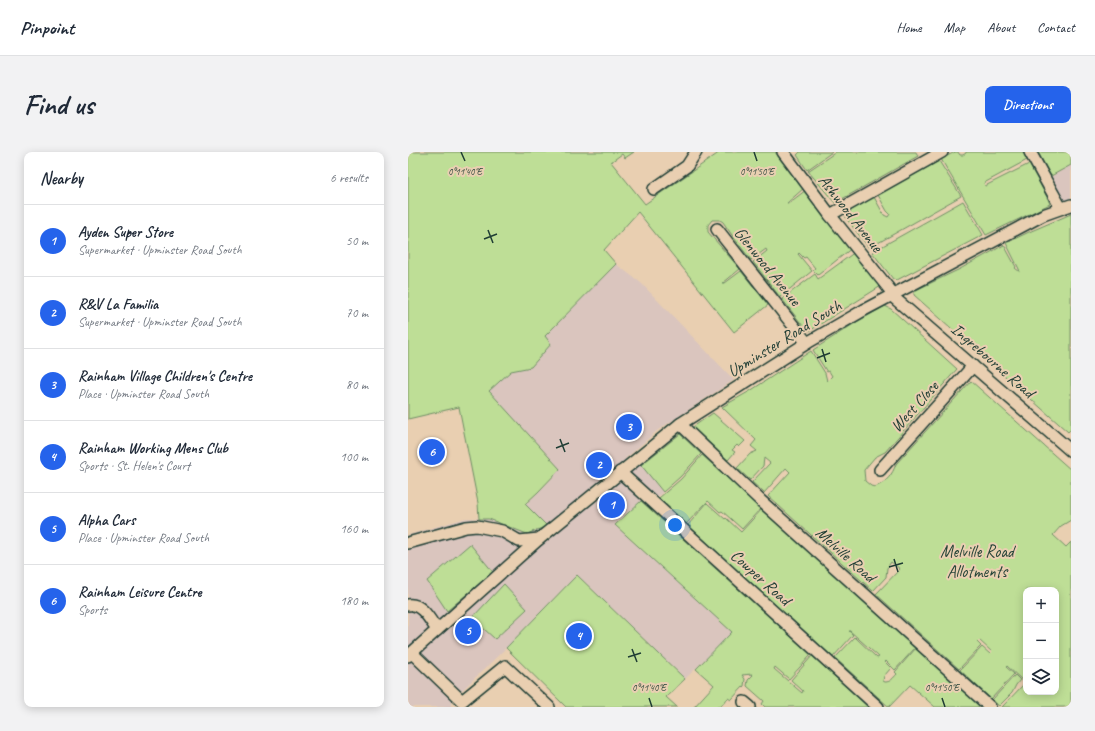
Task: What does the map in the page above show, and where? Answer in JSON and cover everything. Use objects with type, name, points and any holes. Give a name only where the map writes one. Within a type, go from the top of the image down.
[{"type":"street","points":[[654,189],[687,166],[696,152]]},
{"type":"street","name":"Ashwood Avenue","points":[[783,152],[893,295]]},
{"type":"street","points":[[830,215],[942,152]]},
{"type":"street","points":[[1030,152],[1066,206]]},
{"type":"street","name":"Upminster Road South","points":[[520,556],[538,539],[680,424],[807,343],[864,310],[1043,215],[1066,206]]},
{"type":"street","name":"Glenwood Avenue","points":[[717,229],[807,343]]},
{"type":"street","name":"Ingrebourne Road","points":[[893,295],[973,366],[1070,446]]},
{"type":"street","name":"West Close","points":[[880,470],[973,366]]},
{"type":"street","name":"Melville Road","points":[[680,424],[761,501],[990,707]]},
{"type":"street","name":"Cowper Road","points":[[620,472],[878,707]]},
{"type":"street","points":[[408,543],[466,527],[477,526],[502,530],[519,541],[538,539]]},
{"type":"street","points":[[519,541],[520,556],[410,654],[462,701],[505,666],[549,707]]},
{"type":"street","points":[[408,605],[416,605],[421,608],[437,630]]},
{"type":"shaded area","points":[[1071,165],[1071,205],[1061,208],[1045,180]]},
{"type":"shaded area","points":[[604,250],[616,264],[641,283],[734,380],[658,430],[625,459],[630,464],[637,459],[663,492],[652,502],[646,497],[615,525],[733,632],[685,679],[577,575],[506,648],[451,701],[451,707],[408,707],[408,535],[466,518],[489,519],[527,534],[546,526],[525,504],[560,469],[467,368]]},
{"type":"green space","points":[[408,152],[634,152],[625,158],[622,154],[611,162],[645,204],[720,152],[775,152],[804,188],[787,203],[806,190],[852,248],[818,275],[813,270],[815,268],[806,257],[804,258],[799,253],[798,254],[812,271],[780,297],[753,262],[767,251],[766,249],[751,260],[723,222],[720,220],[712,220],[708,225],[708,232],[740,269],[723,283],[741,271],[768,305],[734,332],[638,212],[604,250],[616,264],[545,336],[551,344],[531,367],[511,371],[489,391],[560,469],[525,504],[547,526],[527,534],[489,519],[479,519],[478,503],[459,407],[408,419]]},
{"type":"green space","points":[[800,152],[832,152],[807,170],[797,155]]},
{"type":"green space","points":[[836,152],[916,152],[918,156],[835,203],[808,171]]},
{"type":"green space","points":[[955,152],[963,155],[966,152],[1023,152],[1027,160],[984,183],[985,186],[1029,164],[1050,204],[986,235],[941,159]]},
{"type":"green space","points":[[1038,152],[1071,152],[1071,165],[1051,176]]},
{"type":"green space","points":[[939,161],[961,196],[869,248],[846,218],[846,213],[874,197],[884,215],[888,217],[890,214],[878,195]]},
{"type":"green space","points":[[963,201],[983,235],[897,280],[893,279],[872,252]]},
{"type":"green space","points":[[1071,214],[1071,429],[1068,432],[914,295],[914,291],[960,269],[1004,245],[1016,267],[1015,268],[1020,272],[1006,243]]},
{"type":"green space","points":[[855,252],[881,286],[811,330],[807,331],[782,299],[815,274],[818,279]]},
{"type":"green space","name":"Melville Road Allotments","points":[[885,306],[891,309],[957,369],[885,452],[875,457],[864,470],[865,481],[871,486],[875,487],[883,483],[888,478],[893,472],[896,464],[971,381],[1071,470],[1071,520],[1061,526],[1053,535],[1066,547],[1071,542],[1071,707],[1002,707],[1023,685],[1023,695],[1059,695],[1059,587],[1023,587],[1023,681],[1007,666],[1006,667],[1014,674],[991,699],[960,670],[982,647],[990,654],[992,652],[979,640],[977,642],[981,646],[959,669],[876,594],[900,569],[891,562],[887,568],[886,577],[873,591],[768,496],[790,472],[786,468],[764,493],[752,482],[770,463],[764,458],[763,466],[750,480],[737,468],[750,454],[757,451],[751,446],[756,440],[722,407],[750,391],[811,351],[825,373],[827,381],[832,376],[829,371],[827,372],[813,350]]},
{"type":"green space","points":[[713,413],[745,441],[739,447],[737,445],[732,450],[735,452],[728,460],[693,427]]},
{"type":"green space","points":[[680,434],[701,454],[680,477],[663,492],[641,465]]},
{"type":"green space","points":[[702,455],[761,508],[742,529],[708,501],[686,524],[659,498],[681,479]]},
{"type":"green space","points":[[641,501],[811,655],[789,679],[775,667],[774,669],[802,693],[803,691],[791,680],[812,656],[868,707],[765,707],[762,704],[764,701],[747,686],[748,680],[753,675],[752,674],[742,675],[745,679],[744,686],[731,700],[728,698],[720,707],[694,707],[714,685],[696,669],[732,632],[615,525]]},
{"type":"green space","points":[[707,503],[741,532],[762,509],[915,648],[895,670],[886,661],[885,662],[891,668],[884,676],[883,681],[890,681],[897,674],[895,672],[916,648],[981,707],[935,707],[910,685],[889,707],[835,658],[855,637],[877,658],[879,657],[849,631],[853,635],[833,657],[688,525]]},
{"type":"green space","points":[[470,544],[493,572],[447,611],[427,581]]},
{"type":"green space","points":[[577,575],[685,679],[666,697],[677,707],[566,707],[506,648]]},
{"type":"green space","points":[[504,584],[527,609],[495,639],[472,618]]},
{"type":"green space","points":[[1015,675],[1020,680],[1012,693],[999,706],[992,700]]},
{"type":"place","name":"Rainham Village Children's Centre","points":[[629,427]]},
{"type":"place","name":"Rainham Leisure Centre","points":[[432,452]]},
{"type":"place","name":"R&V La Familia","points":[[599,465]]},
{"type":"place","name":"Ayden Super Store","points":[[612,505]]},
{"type":"place","name":"Alpha Cars","points":[[468,631]]},
{"type":"place","name":"Rainham Working Mens Club","points":[[579,636]]}]
